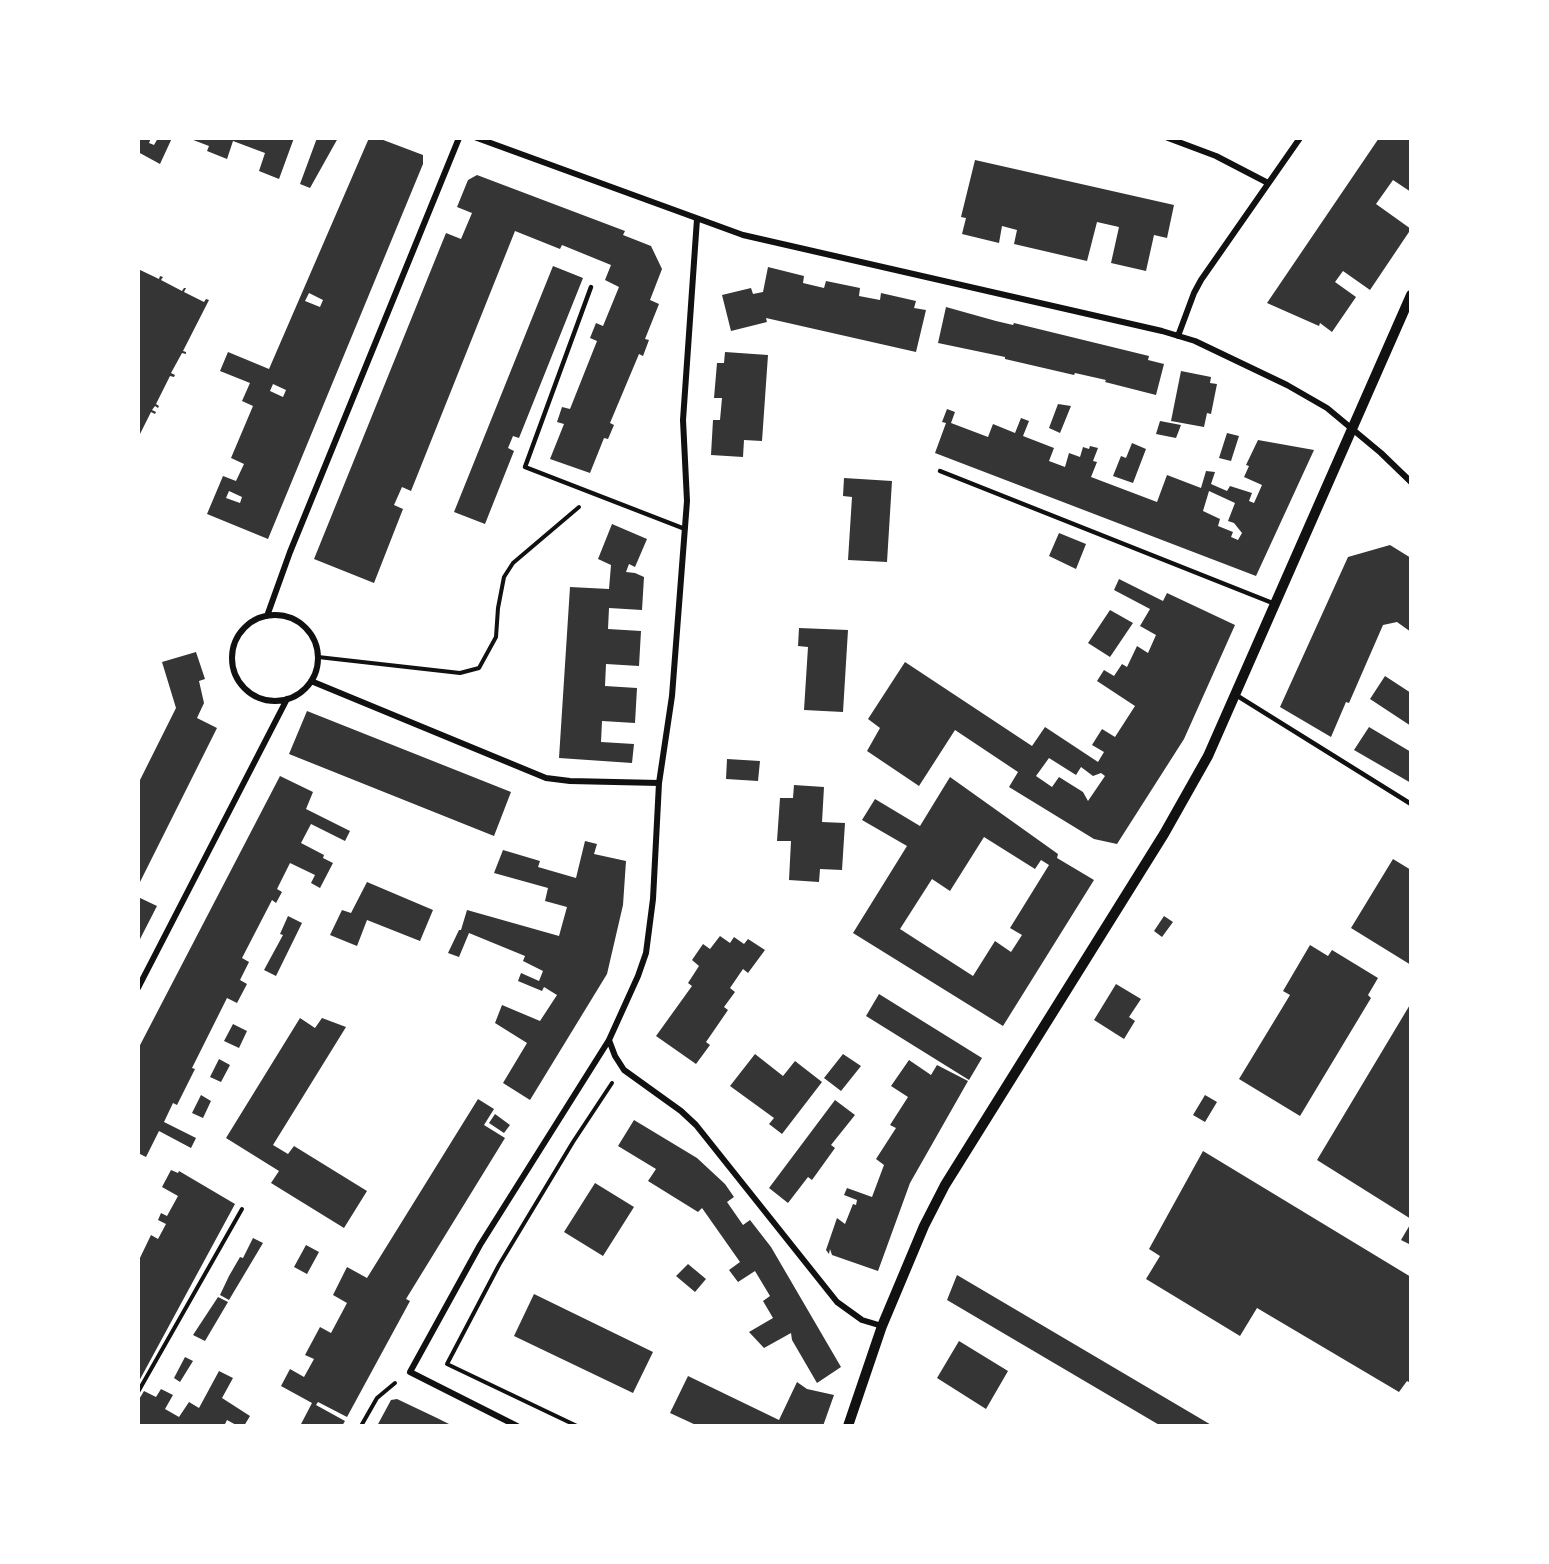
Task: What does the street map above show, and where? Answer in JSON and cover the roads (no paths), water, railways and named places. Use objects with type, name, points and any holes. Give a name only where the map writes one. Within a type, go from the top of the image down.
[{"type":"street","points":[[267,616],[294,541],[459,138]]},
{"type":"street","points":[[477,138],[743,234],[1178,336],[1239,361],[1327,408],[1411,482]]},
{"type":"street","points":[[1168,138],[1216,156],[1268,183]]},
{"type":"street","points":[[1178,336],[1194,293],[1202,280],[1300,138]]},
{"type":"street","points":[[517,1426],[410,1372],[490,1228],[609,1040],[646,953],[653,899],[659,783],[672,696],[685,529],[687,477],[682,420],[697,219]]},
{"type":"street","points":[[848,1426],[882,1326],[924,1226],[945,1185],[1164,834],[1208,756],[1411,295]]},
{"type":"street","points":[[267,616],[288,617],[306,628],[316,647],[318,657],[311,681],[296,695],[287,699],[267,700],[249,692],[242,685],[233,668],[233,648],[242,631],[257,619],[267,616]]},
{"type":"street","points":[[311,681],[546,778],[570,781],[659,783]]},
{"type":"street","points":[[138,988],[287,699]]},
{"type":"street","points":[[609,1040],[624,1070],[681,1111],[696,1125],[837,1302],[862,1320],[882,1326]]},
{"type":"lane","points":[[591,287],[525,467],[685,529]]},
{"type":"lane","points":[[940,471],[1275,604]]},
{"type":"lane","points":[[1236,695],[1411,804]]}]
